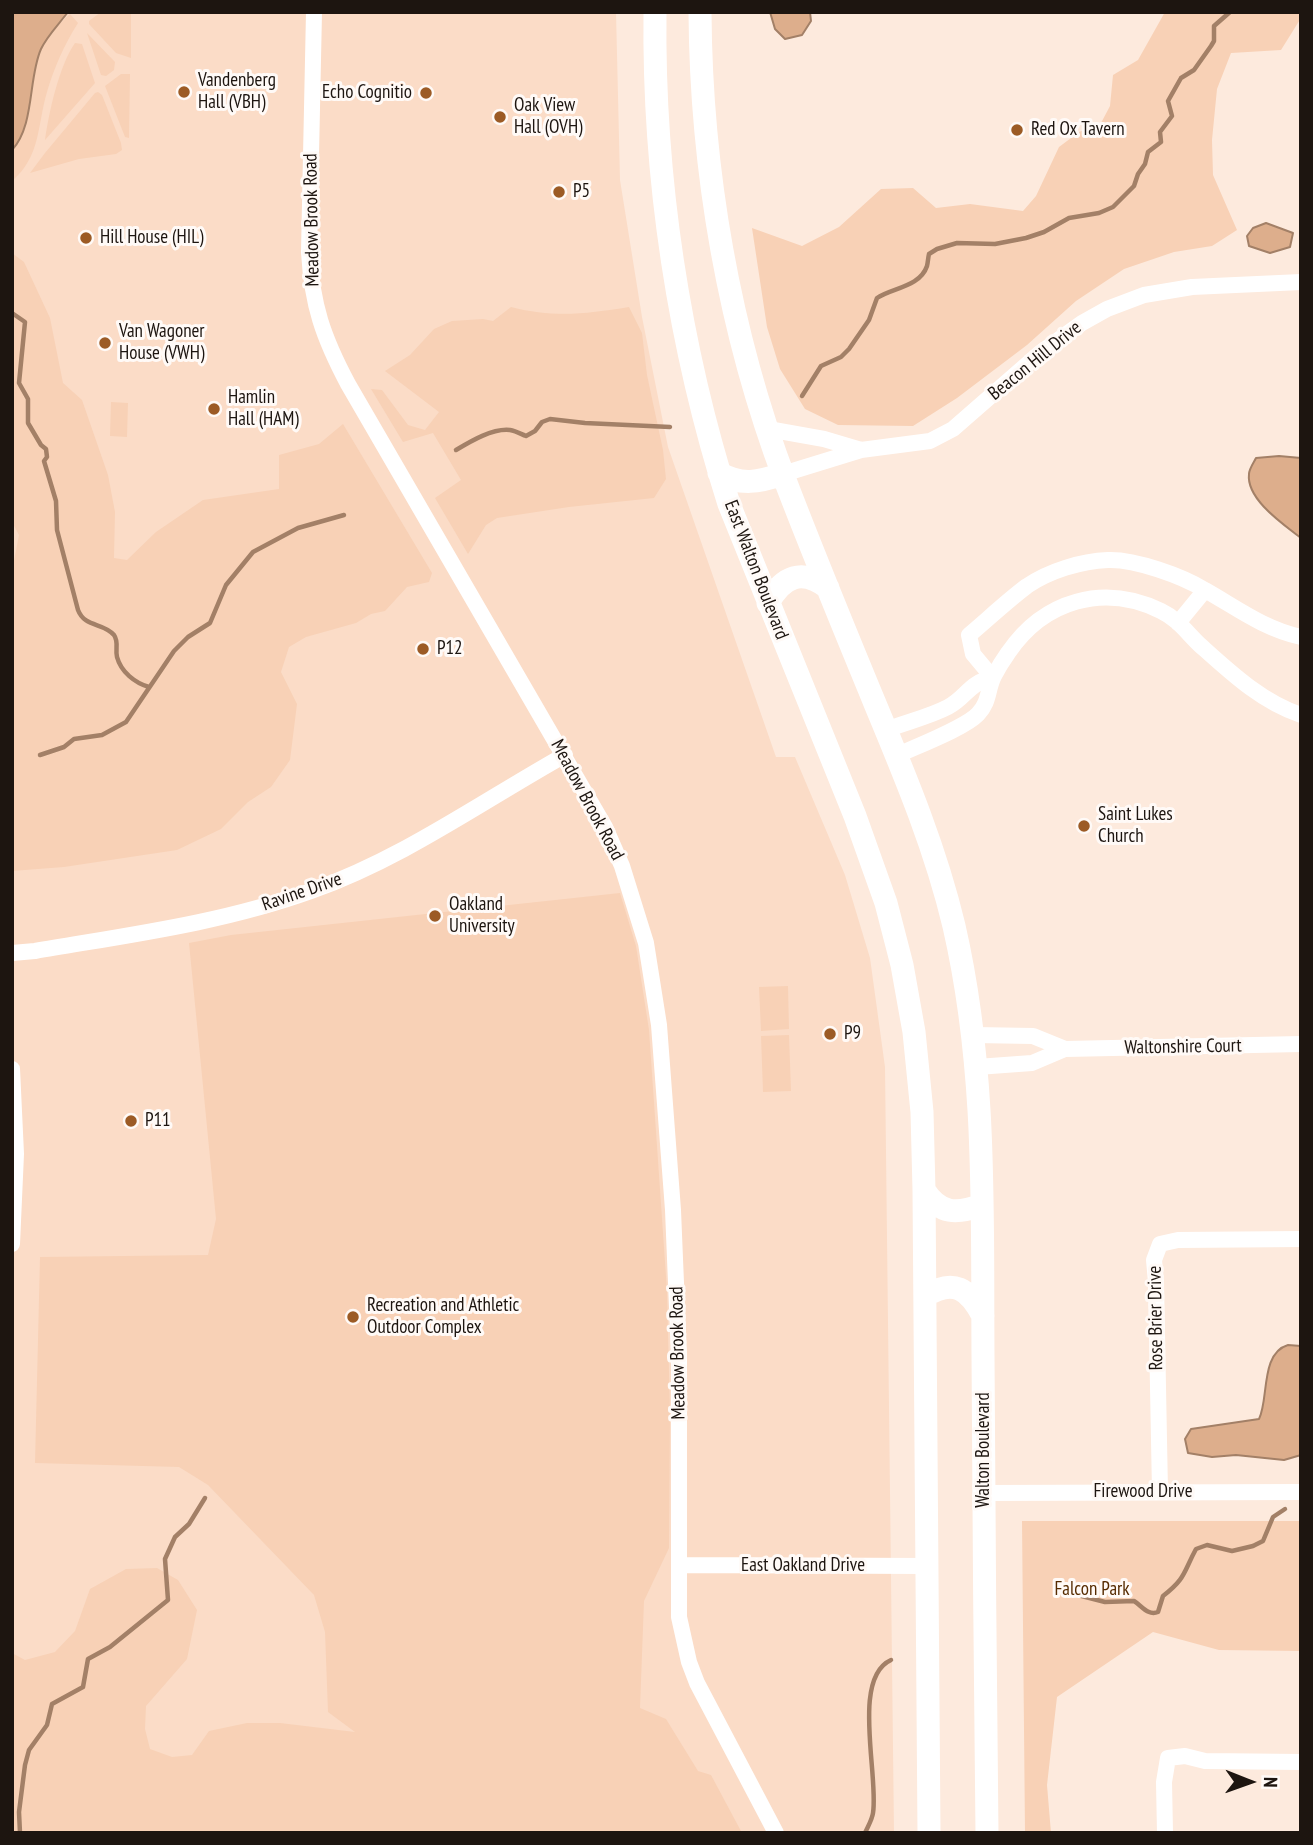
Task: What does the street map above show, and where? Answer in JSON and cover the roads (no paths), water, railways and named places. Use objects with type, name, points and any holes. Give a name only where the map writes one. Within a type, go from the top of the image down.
[{"type":"main road","name":"East Walton Boulevard","points":[[655,12],[656,103],[668,229],[697,383],[719,473],[768,603],[855,816],[886,903],[910,1004],[922,1112],[925,1190]]},
{"type":"main road","points":[[700,12],[706,129],[722,249],[741,333],[783,474],[898,755],[943,883],[964,972],[977,1067]]},
{"type":"main road","points":[[719,473],[748,483],[783,474]]},
{"type":"main road","points":[[768,603],[782,584],[796,577],[812,578],[828,588]]},
{"type":"main road","name":"Walton Boulevard","points":[[977,1067],[982,1205],[987,1833]]},
{"type":"main road","points":[[925,1190],[937,1206],[945,1210],[963,1211],[982,1205]]},
{"type":"main road","points":[[925,1190],[929,1833]]},
{"type":"main road","points":[[925,1296],[946,1287],[962,1289],[976,1302],[983,1316]]},
{"type":"street","name":"Meadow Brook Road","points":[[314,12],[309,252],[311,279],[320,323],[348,384],[605,827],[646,943],[656,995],[677,1283],[680,1432],[679,1617],[689,1662],[711,1713],[776,1833]]},
{"type":"street","name":"Beacon Hill Drive","points":[[783,474],[861,450],[930,441],[953,429],[1040,353],[1082,323],[1107,309],[1144,295],[1192,287],[1301,282]]},
{"type":"street","name":"Beacon Hill Drive","points":[[768,429],[824,439],[861,450]]},
{"type":"street","points":[[993,678],[973,654],[969,635],[1028,585],[1059,569],[1109,559],[1165,570],[1205,590],[1240,613],[1281,633],[1301,637]]},
{"type":"street","points":[[1178,623],[1205,590]]},
{"type":"street","points":[[898,755],[971,720],[990,695],[993,678],[1009,651],[1037,622],[1063,606],[1092,597],[1122,598],[1146,604],[1172,616],[1250,688],[1287,710],[1301,715]]},
{"type":"street","points":[[886,730],[943,709],[960,699],[969,687],[981,680],[993,678]]},
{"type":"street","points":[[943,709],[953,729]]},
{"type":"street","name":"Ravine Drive","points":[[12,953],[211,920],[312,891],[414,844],[565,755]]},
{"type":"street","name":"Waltonshire Court","points":[[974,1035],[1033,1036],[1065,1049]]},
{"type":"street","name":"Waltonshire Court","points":[[977,1067],[1032,1063],[1065,1049],[1301,1044]]},
{"type":"street","points":[[12,1069],[16,1141],[12,1244]]},
{"type":"street","name":"Rose Brier Drive","points":[[1160,1492],[1154,1260],[1160,1244],[1178,1240],[1301,1239]]},
{"type":"street","name":"Firewood Drive","points":[[985,1493],[1301,1492]]},
{"type":"street","name":"East Oakland Drive","points":[[679,1564],[927,1566]]},
{"type":"street","points":[[1165,1833],[1164,1782],[1168,1758],[1185,1756],[1205,1761],[1301,1762]]},
{"type":"waterway","points":[[802,396],[821,366],[841,357],[849,349],[869,320],[877,298],[912,283],[923,273],[929,254],[937,249],[957,243],[995,244],[1026,238],[1044,232],[1069,218],[1099,213],[1113,207],[1134,186],[1148,152],[1161,142],[1160,132],[1172,116],[1168,101],[1181,78],[1194,70],[1214,41],[1214,26],[1230,12]]},
{"type":"waterway","points":[[12,313],[25,322],[19,383],[28,399],[28,423],[46,449],[47,457],[44,461],[56,501],[57,530],[78,610],[85,620],[114,635],[117,657],[125,672],[149,687]]},
{"type":"waterway","points":[[456,450],[497,431],[510,430],[526,436],[535,431],[542,422],[550,419],[670,427]]},
{"type":"waterway","points":[[40,755],[64,747],[74,739],[102,735],[126,722],[174,651],[188,637],[210,623],[226,585],[253,552],[298,528],[344,515]]},
{"type":"waterway","points":[[20,1833],[19,1812],[25,1765],[29,1750],[47,1725],[52,1704],[83,1687],[88,1659],[110,1647],[168,1600],[165,1559],[175,1537],[189,1524],[205,1498]]},
{"type":"waterway","points":[[1070,1593],[1105,1602],[1134,1601],[1148,1612],[1158,1612],[1163,1596],[1180,1580],[1196,1549],[1207,1545],[1232,1551],[1253,1546],[1263,1541],[1273,1517],[1285,1509]]},
{"type":"waterway","points":[[865,1833],[872,1816],[874,1797],[869,1729],[872,1686],[879,1670],[891,1660]]},
{"type":"place","name":"Vandenberg Hall (VBH)","points":[[184,92]]},
{"type":"place","name":"Echo Cognitio","points":[[426,93]]},
{"type":"place","name":"Oak View Hall (OVH)","points":[[500,117]]},
{"type":"place","name":"Red Ox Tavern","points":[[1017,130]]},
{"type":"place","name":"P5","points":[[559,192]]},
{"type":"place","name":"Hill House (HIL)","points":[[86,238]]},
{"type":"place","name":"Van Wagoner House (VWH)","points":[[105,343]]},
{"type":"place","name":"Hamlin Hall (HAM)","points":[[214,409]]},
{"type":"place","name":"P12","points":[[423,649]]},
{"type":"place","name":"Saint Lukes Church","points":[[1084,826]]},
{"type":"place","name":"Oakland University","points":[[435,916]]},
{"type":"place","name":"P9","points":[[830,1034]]},
{"type":"place","name":"P11","points":[[131,1121]]},
{"type":"place","name":"Recreation and Athletic Outdoor Complex","points":[[353,1317]]},
{"type":"park label","name":"Falcon Park","points":[[1092,1590]]}]
